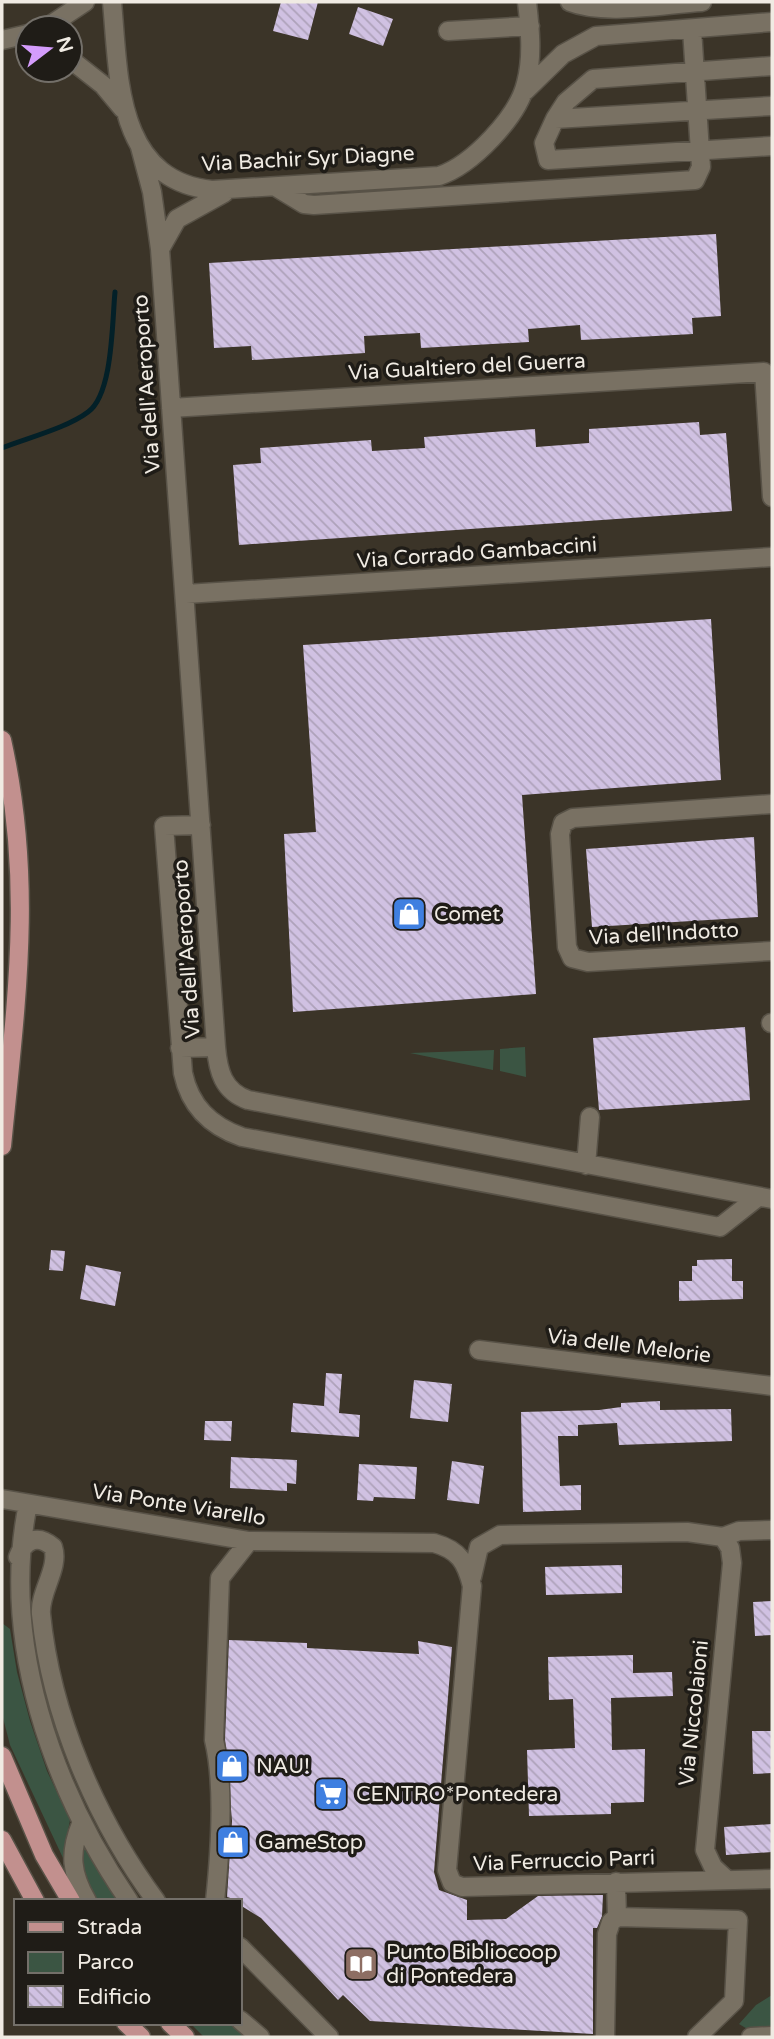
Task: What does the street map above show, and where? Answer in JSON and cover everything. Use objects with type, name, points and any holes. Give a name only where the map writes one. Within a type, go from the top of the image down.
[{"type":"main road","points":[[2,740],[17,821],[22,921],[2,1146]]},
{"type":"main road","points":[[2,1756],[44,1855],[70,1899]]},
{"type":"main road","points":[[2,1840],[35,1899]]},
{"type":"main road","points":[[128,2025],[141,2037]]},
{"type":"street","points":[[67,14],[85,2]]},
{"type":"street","name":"Via Bachir Syr Diagne","points":[[112,2],[123,109],[139,147],[164,173],[179,182],[200,189],[276,187],[448,173],[477,153],[523,94],[563,54],[584,40],[596,36],[772,22]]},
{"type":"street","name":"Via Bachir Syr Diagne","points":[[523,94],[529,68],[530,26],[527,2]]},
{"type":"street","points":[[570,2],[593,8],[702,2]]},
{"type":"street","points":[[448,31],[530,26]]},
{"type":"street","points":[[276,187],[304,204],[314,205],[686,182],[700,174],[692,29]]},
{"type":"street","points":[[14,37],[2,40],[14,43]]},
{"type":"street","points":[[772,66],[593,79],[566,102],[544,143],[548,160],[772,146]]},
{"type":"street","points":[[84,70],[103,85],[123,109]]},
{"type":"street","points":[[555,119],[772,106]]},
{"type":"street","name":"Via dell'Aeroporto","points":[[139,147],[155,207],[160,249],[216,1046],[223,1081],[234,1094],[248,1100],[765,1198]]},
{"type":"street","points":[[160,249],[172,226],[186,212],[234,189]]},
{"type":"street","name":"Via Gualtiero del Guerra","points":[[172,408],[764,372],[772,473]]},
{"type":"street","points":[[772,473],[772,496]]},
{"type":"street","name":"Via Corrado Gambaccini","points":[[186,593],[772,558]]},
{"type":"street","name":"Via dell'Indotto","points":[[772,804],[573,818],[563,823],[559,834],[567,947],[569,953],[579,962],[772,951]]},
{"type":"street","points":[[201,825],[164,826],[180,1048],[186,1087],[195,1106],[215,1124],[242,1137],[720,1227],[765,1198]]},
{"type":"street","points":[[180,1048],[216,1046]]},
{"type":"street","points":[[586,1166],[590,1117]]},
{"type":"street","name":"Via delle Melorie","points":[[480,1350],[772,1386]]},
{"type":"street","name":"Via Ponte Viarello","points":[[2,1499],[249,1541],[434,1543]]},
{"type":"street","points":[[28,1504],[18,1557],[18,1625],[36,1708],[81,1824],[128,1899]]},
{"type":"street","points":[[723,1537],[739,1531],[772,1530]]},
{"type":"street","name":"Via Ferruccio Parri","points":[[723,1537],[687,1532],[500,1535],[484,1542],[476,1552],[472,1586],[449,1878],[462,1887],[726,1879]]},
{"type":"street","name":"Via Niccolaioni","points":[[723,1537],[730,1548],[732,1563],[705,1850],[713,1867],[726,1879]]},
{"type":"street","points":[[18,1557],[22,1547],[31,1539],[41,1539],[53,1547],[55,1561],[46,1583],[41,1611],[49,1662],[61,1706],[93,1794],[155,1899]]},
{"type":"street","points":[[215,1899],[219,1809],[218,1764],[214,1740],[220,1578],[249,1541]]},
{"type":"street","name":"Via Ferruccio Parri","points":[[434,1543],[461,1556],[472,1586]]},
{"type":"street","points":[[2,1612],[18,1625]]},
{"type":"street","points":[[81,1824],[72,1859],[77,1882],[86,1899]]},
{"type":"street","points":[[726,1879],[772,1879]]},
{"type":"street","points":[[616,1882],[617,1917]]},
{"type":"street","points":[[605,2037],[607,1934],[611,1922],[617,1917],[744,1920],[743,1979],[729,2007],[697,2037]]},
{"type":"street","points":[[242,1949],[329,2037]]},
{"type":"street","points":[[242,2022],[260,2037]]},
{"type":"street","points":[[751,2037],[772,2036]]},
{"type":"green space","points":[[525,1047],[526,1077],[500,1071],[500,1049]]},
{"type":"green space","points":[[494,1050],[493,1070],[410,1053]]},
{"type":"green space","points":[[2,1623],[10,1629],[17,1672],[47,1771],[70,1820],[63,1858],[10,1745],[2,1714]]},
{"type":"green space","points":[[82,1842],[119,1899],[95,1899],[88,1887],[82,1858]]},
{"type":"green space","points":[[772,1995],[772,2031],[749,2030],[739,2024],[756,2005]]},
{"type":"green space","points":[[192,2025],[231,2025],[245,2037],[204,2037]]},
{"type":"building","points":[[281,2],[318,2],[308,40],[273,31]]},
{"type":"building","points":[[358,7],[393,19],[383,46],[349,34]]},
{"type":"building","points":[[716,234],[721,316],[692,318],[693,334],[581,340],[580,325],[528,329],[529,342],[421,348],[420,333],[364,336],[365,353],[252,360],[251,346],[214,348],[209,263]]},
{"type":"building","points":[[699,422],[700,435],[726,433],[732,511],[239,545],[233,465],[261,463],[260,448],[371,440],[372,451],[425,448],[424,437],[535,429],[536,447],[589,443],[589,429]]},
{"type":"building","points":[[711,619],[721,780],[522,795],[536,994],[293,1012],[284,834],[316,832],[303,645]]},
{"type":"building","points":[[754,837],[758,917],[592,927],[586,849]]},
{"type":"building","points":[[745,1027],[750,1100],[599,1110],[593,1038]]},
{"type":"building","points":[[51,1250],[65,1251],[63,1271],[49,1270]]},
{"type":"building","points":[[732,1259],[732,1281],[743,1281],[743,1299],[679,1301],[679,1281],[692,1281],[692,1266],[697,1266],[697,1260]]},
{"type":"building","points":[[86,1265],[121,1272],[115,1306],[80,1299]]},
{"type":"building","points":[[326,1373],[342,1374],[339,1413],[360,1415],[359,1437],[291,1432],[293,1403],[324,1406]]},
{"type":"building","points":[[414,1380],[452,1384],[448,1422],[410,1418]]},
{"type":"building","points":[[660,1401],[660,1410],[731,1409],[732,1441],[619,1445],[617,1423],[578,1425],[578,1436],[558,1436],[560,1486],[581,1485],[581,1510],[523,1512],[521,1412],[599,1410],[621,1407],[621,1403]]},
{"type":"building","points":[[205,1421],[232,1421],[231,1441],[204,1440]]},
{"type":"building","points":[[231,1457],[297,1460],[296,1484],[287,1483],[287,1491],[230,1488]]},
{"type":"building","points":[[452,1461],[484,1466],[479,1504],[447,1500]]},
{"type":"building","points":[[359,1464],[417,1467],[415,1499],[374,1497],[373,1501],[357,1500]]},
{"type":"building","points":[[622,1565],[622,1593],[546,1595],[545,1567]]},
{"type":"building","points":[[772,1601],[772,1635],[755,1636],[753,1602]]},
{"type":"building","name":"CENTRO*Pontedera","points":[[229,1640],[307,1643],[307,1648],[419,1654],[418,1641],[452,1647],[434,1872],[439,1890],[467,1900],[467,1920],[506,1919],[538,1896],[603,1895],[602,1916],[597,1928],[593,1928],[593,2034],[370,2021],[343,1995],[338,2000],[261,1918],[242,1906],[242,1899],[227,1897],[232,1821],[225,1739]]},
{"type":"building","points":[[633,1655],[633,1673],[672,1672],[673,1696],[611,1698],[612,1750],[645,1749],[644,1802],[611,1803],[611,1814],[529,1816],[527,1750],[575,1748],[573,1699],[549,1700],[548,1657]]},
{"type":"building","points":[[752,1731],[772,1731],[772,1773],[753,1774]]},
{"type":"building","points":[[772,1824],[772,1852],[726,1855],[724,1827]]},
{"type":"waterway","points":[[2,448],[69,423],[88,412],[96,403],[107,374],[115,292]]},
{"type":"place","name":"Comet","points":[[409,914]]},
{"type":"place","name":"NAU!","points":[[232,1766]]},
{"type":"place","name":"CENTRO*Pontedera","points":[[331,1794]]},
{"type":"place","name":"GameStop","points":[[233,1842]]},
{"type":"place","name":"Punto Bibliocoop di Pontedera","points":[[361,1964]]}]
